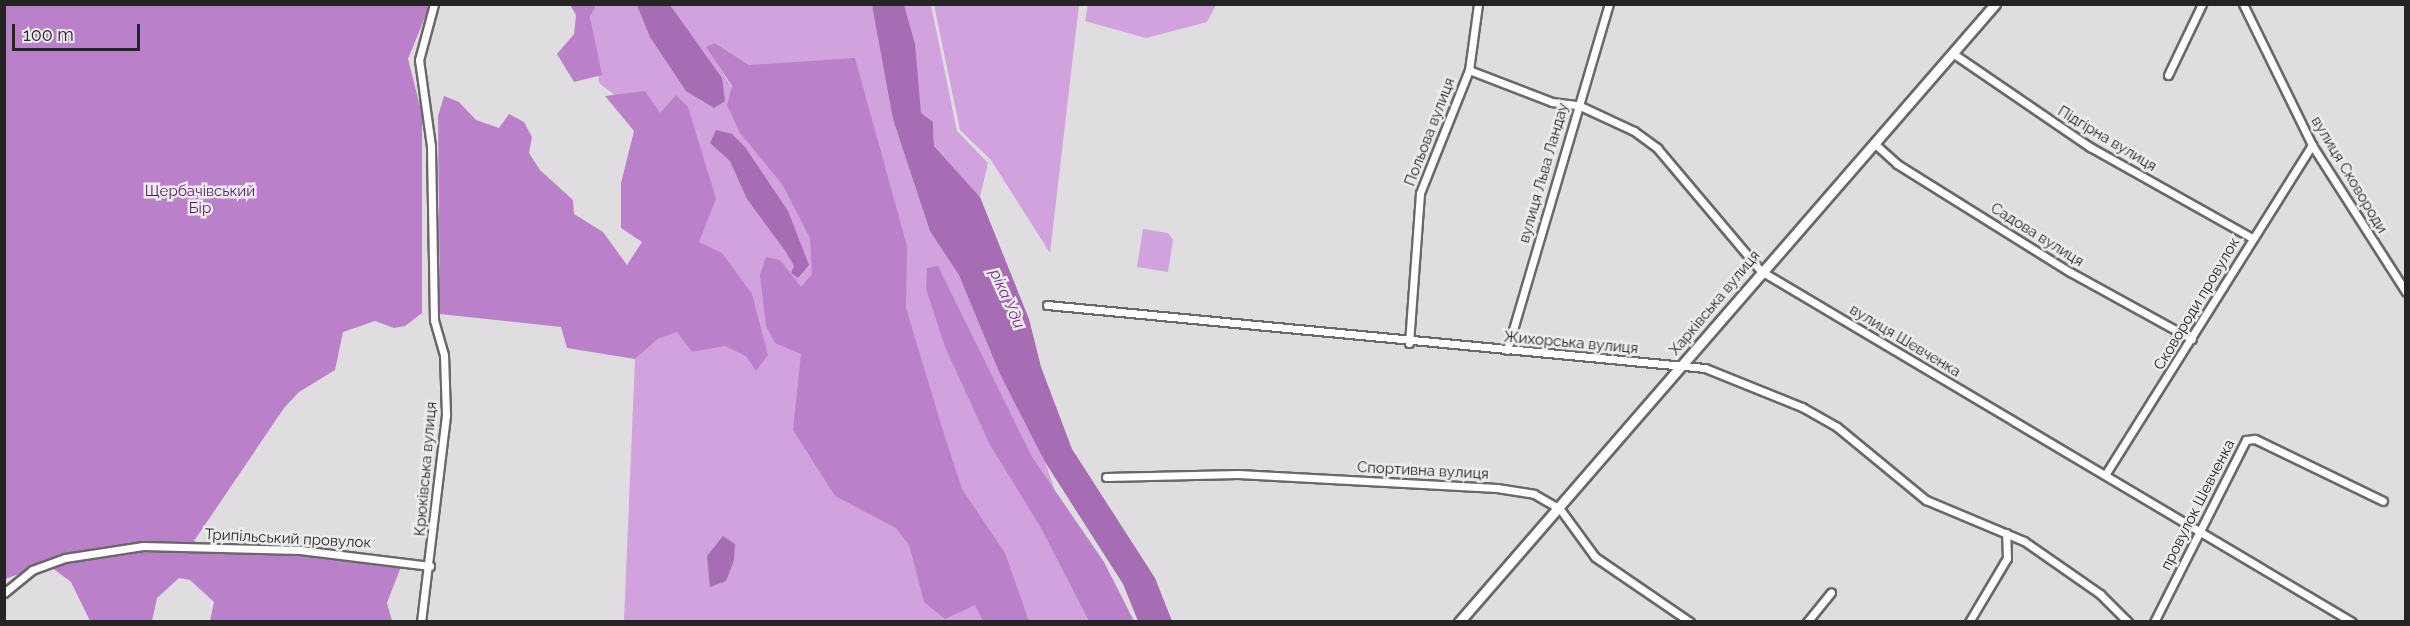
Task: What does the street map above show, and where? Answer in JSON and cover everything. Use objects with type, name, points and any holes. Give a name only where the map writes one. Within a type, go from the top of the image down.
[{"type":"main road","name":"Харківська вулиця","points":[[1459,621],[1560,509],[1761,271],[1954,54],[1995,4]]},
{"type":"street","name":"Крюківська вулиця","points":[[421,621],[430,566],[446,415],[444,355],[434,320],[431,146],[419,60],[434,4]]},
{"type":"street","name":"Польова вулиця","points":[[1409,342],[1420,193],[1469,70],[1478,4]]},
{"type":"street","name":"вулиця Льва Ландау","points":[[1507,350],[1609,4]]},
{"type":"street","points":[[2168,75],[2202,4]]},
{"type":"street","name":"вулиця Сковороди","points":[[2243,4],[2312,145],[2406,292]]},
{"type":"street","name":"Підгірна вулиця","points":[[1954,54],[2090,147],[2252,238]]},
{"type":"street","name":"вулиця Шевченка","points":[[1469,70],[1552,102],[1578,105],[1634,130],[1657,147],[1761,271],[2198,532],[2352,621]]},
{"type":"street","name":"Садова вулиця","points":[[1875,144],[1897,164],[2070,272],[2192,339]]},
{"type":"street","name":"Сковороди провулок","points":[[2105,476],[2312,145]]},
{"type":"street","name":"Жихорська вулиця","points":[[1047,305],[1409,342],[1705,368],[1803,407],[1837,427],[1926,500],[2006,533],[2053,560],[2128,621]]},
{"type":"street","name":"провулок Шевченка","points":[[2154,621],[2246,440],[2255,439],[2383,501]]},
{"type":"street","name":"Спортивна вулиця","points":[[1106,477],[1238,474],[1497,488],[1534,494],[1560,509],[1595,557],[1690,621]]},
{"type":"street","points":[[1969,621],[2007,558],[2006,533]]},
{"type":"street","name":"Трипільський провулок","points":[[4,593],[32,570],[65,558],[143,546],[300,550],[430,566]]},
{"type":"street","points":[[1807,621],[1831,592]]},
{"type":"shaded area","points":[[596,4],[872,5],[964,286],[1045,462],[1100,621],[624,621],[635,359],[658,339],[677,331],[692,352],[724,345],[621,100],[599,83],[590,17]],"holes":[[[715,43],[749,65],[732,88],[707,47]]]},
{"type":"shaded area","points":[[1088,4],[1216,5],[1207,22],[1146,38],[1085,21]]},
{"type":"shaded area","points":[[904,5],[931,5],[957,131],[988,163],[980,197],[934,146],[933,122],[921,113]]},
{"type":"shaded area","points":[[934,5],[1079,5],[1050,253],[991,160],[960,130]]},
{"type":"shaded area","points":[[1143,229],[1168,233],[1173,240],[1168,272],[1137,267]]},
{"type":"green space","name":"Щербачівський Бір","points":[[4,5],[430,5],[408,59],[422,114],[422,313],[405,326],[394,328],[375,321],[343,332],[335,370],[299,392],[284,408],[194,541],[223,553],[263,537],[325,557],[380,556],[402,564],[387,603],[392,621],[210,621],[214,602],[190,580],[179,578],[157,598],[152,621],[90,621],[71,582],[47,564],[5,579]]},
{"type":"green space","points":[[570,5],[596,5],[590,17],[602,75],[574,82],[557,54],[574,34],[576,15]]},
{"type":"green space","points":[[715,43],[749,65],[855,58],[907,246],[906,308],[944,434],[962,489],[1005,553],[1029,621],[983,621],[975,605],[945,619],[924,602],[909,545],[896,528],[835,496],[793,430],[801,354],[775,343],[766,326],[760,275],[766,257],[780,260],[801,287],[812,274],[810,238],[782,184],[740,133],[727,105],[732,86],[706,47]]},
{"type":"green space","points":[[645,91],[660,113],[676,95],[688,107],[716,199],[699,242],[722,253],[752,294],[768,355],[756,371],[746,356],[725,346],[692,352],[677,332],[658,339],[635,359],[567,348],[561,327],[440,314],[438,116],[444,96],[459,102],[476,120],[499,128],[509,114],[524,122],[532,137],[529,153],[540,170],[573,200],[574,214],[603,232],[627,265],[642,242],[621,228],[621,183],[634,131],[605,96]]},
{"type":"green space","points":[[938,266],[1032,457],[1104,562],[1134,621],[1089,621],[1041,528],[990,445],[945,347],[926,289],[927,268]]},
{"type":"water","points":[[637,5],[670,5],[722,78],[725,101],[714,108],[686,91],[650,37]]},
{"type":"water","name":"ріка Уди","points":[[872,5],[904,5],[915,44],[921,113],[933,122],[934,146],[980,197],[1029,319],[1041,367],[1072,449],[1155,578],[1172,621],[1138,621],[1123,584],[1045,462],[1000,374],[959,275],[930,231],[893,119]]},
{"type":"water","points":[[716,130],[732,134],[745,147],[788,211],[809,265],[798,278],[791,273],[794,266],[786,252],[747,199],[730,161],[710,143]]},
{"type":"water","points":[[723,536],[735,544],[734,560],[726,581],[710,587],[707,556]]}]
